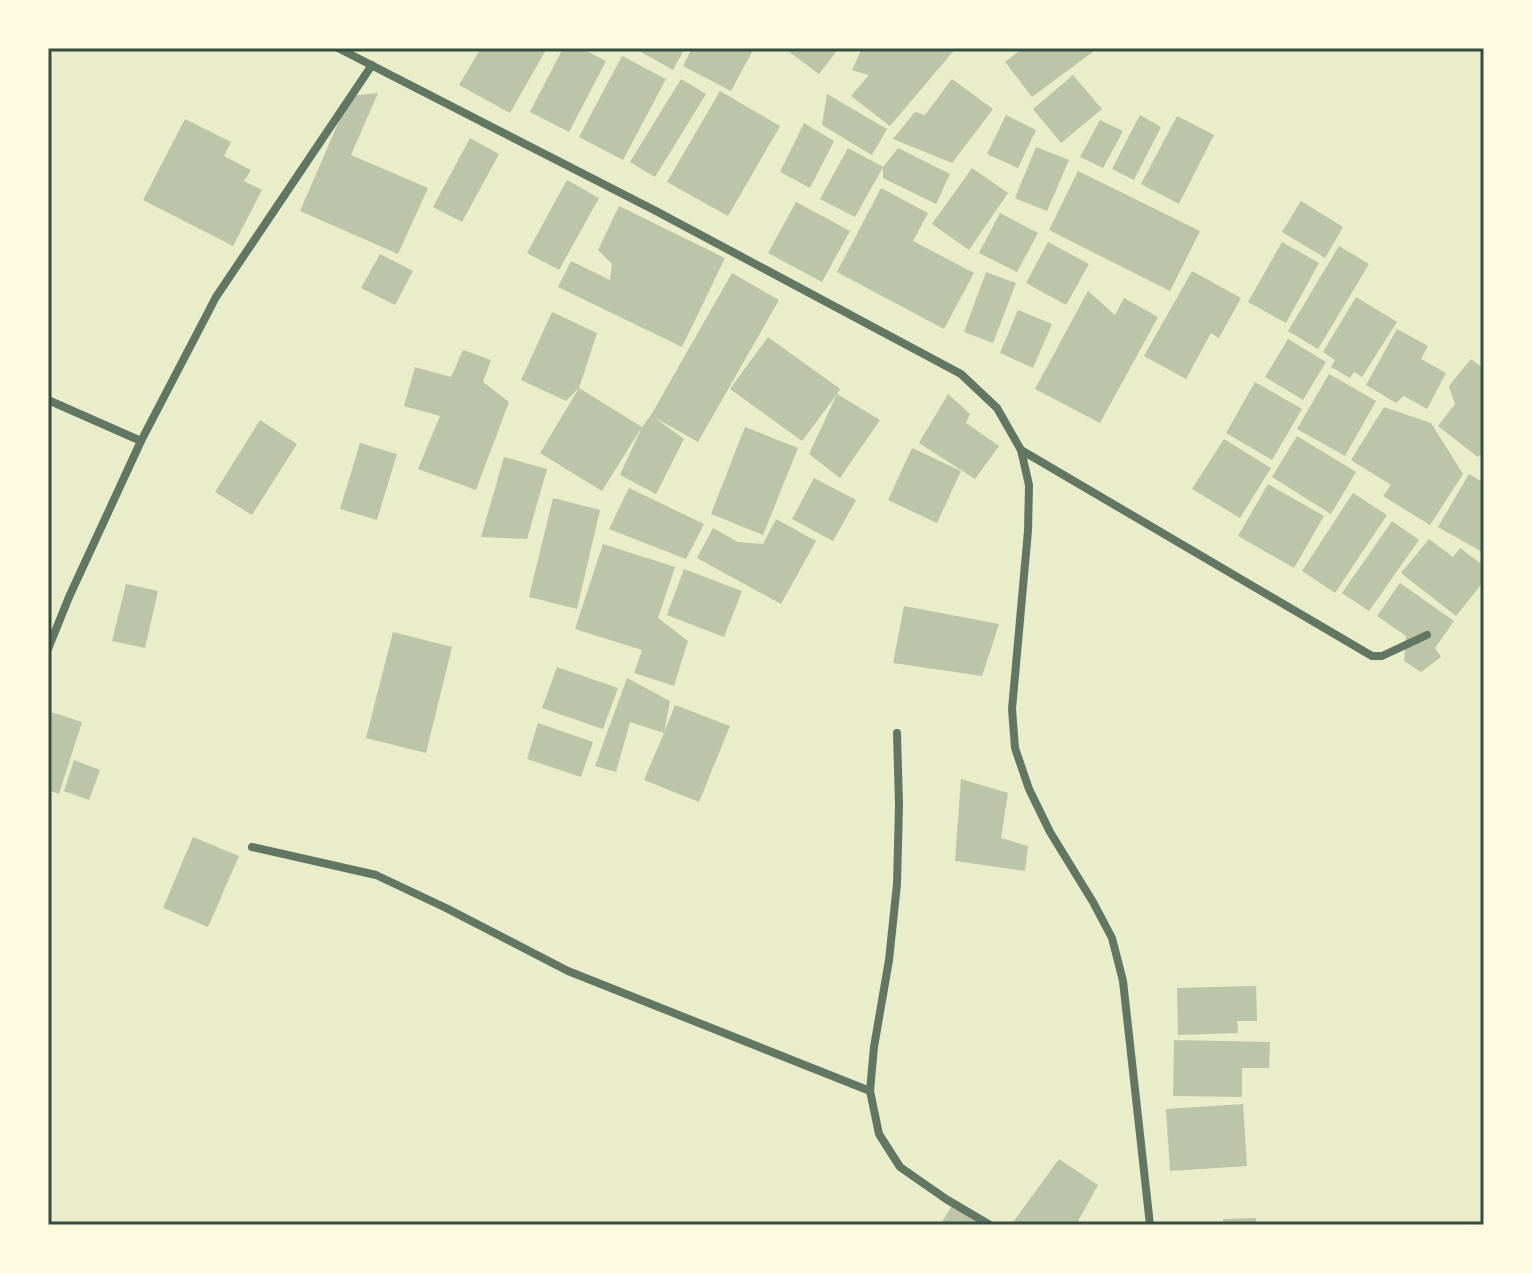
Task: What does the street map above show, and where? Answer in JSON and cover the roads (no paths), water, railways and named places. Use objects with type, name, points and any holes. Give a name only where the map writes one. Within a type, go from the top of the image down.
[{"type":"street","points":[[338,48],[656,211],[961,374],[997,408],[1021,450],[1029,485],[1028,531],[1012,709],[1015,748],[1029,789],[1050,832],[1112,938],[1123,981],[1150,1225]]},
{"type":"street","points":[[48,649],[141,441],[216,297],[372,65]]},
{"type":"street","points":[[48,400],[141,441]]},
{"type":"street","points":[[1021,450],[1372,656],[1382,656],[1427,635]]},
{"type":"street","points":[[897,733],[897,884],[870,1091],[879,1134],[900,1167],[990,1225]]},
{"type":"street","points":[[252,847],[376,875],[568,971],[870,1091]]}]
